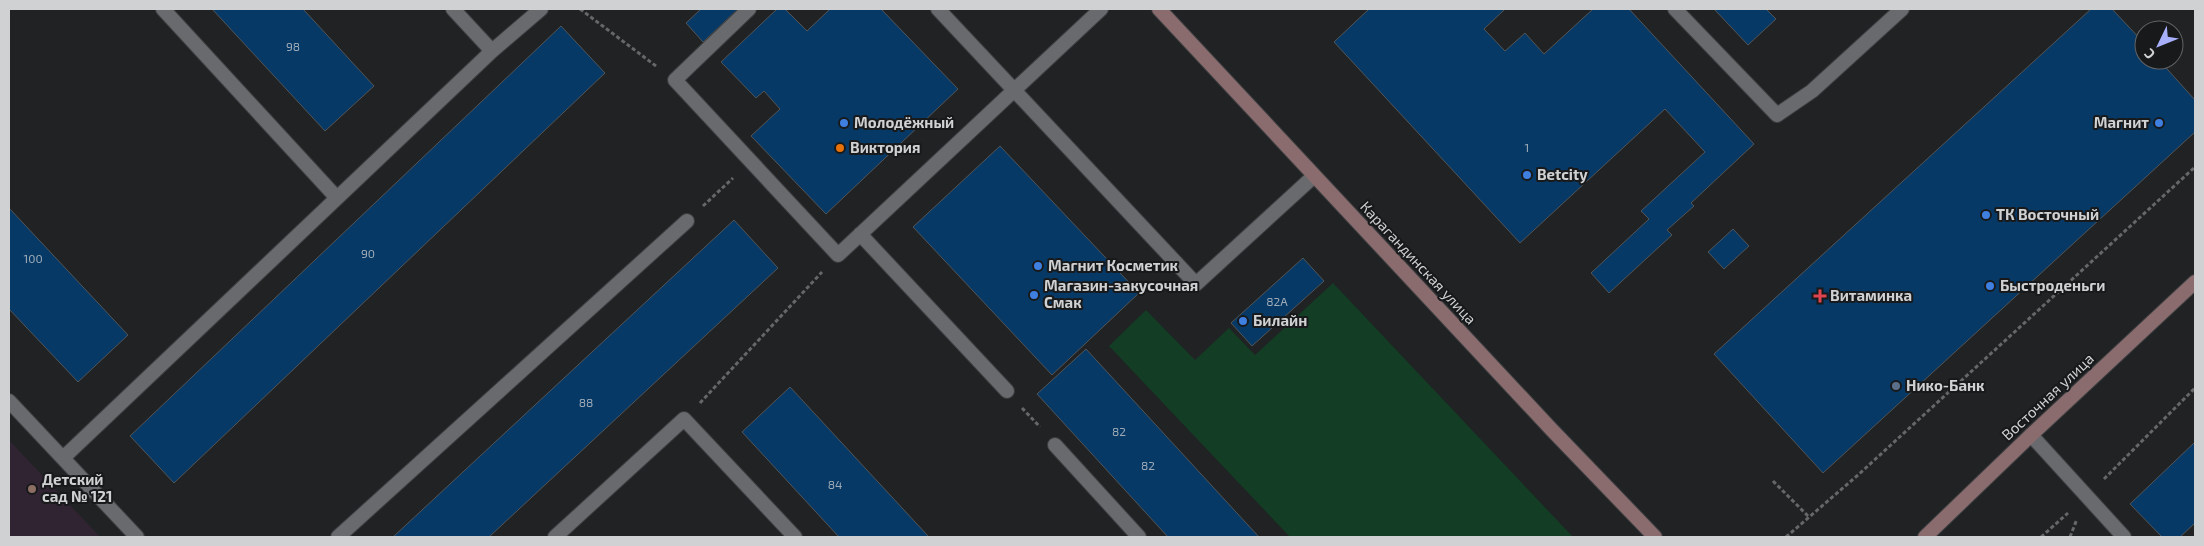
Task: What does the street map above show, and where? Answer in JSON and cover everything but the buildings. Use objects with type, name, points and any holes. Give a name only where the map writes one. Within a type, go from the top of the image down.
[{"type":"main road","name":"Карагандинская улица","points":[[1159,9],[1655,537]]},
{"type":"main road","name":"Восточная улица","points":[[1925,537],[2195,282]]},
{"type":"street","points":[[163,9],[337,198]]},
{"type":"street","points":[[453,9],[492,51]]},
{"type":"street","points":[[63,458],[492,51],[541,9]]},
{"type":"street","points":[[749,9],[675,80],[838,255],[1101,9]]},
{"type":"street","points":[[938,9],[1196,284],[1314,176]]},
{"type":"street","points":[[1675,9],[1777,115],[1812,91],[1902,9]]},
{"type":"street","points":[[338,537],[687,221]]},
{"type":"street","points":[[860,234],[1007,391]]},
{"type":"street","points":[[9,401],[137,537]]},
{"type":"street","points":[[555,537],[684,419],[795,537]]},
{"type":"street","points":[[2031,435],[2124,537]]},
{"type":"street","points":[[1055,445],[1139,537]]},
{"type":"path","points":[[580,9],[675,80]]},
{"type":"path","points":[[687,221],[750,162]]},
{"type":"path","points":[[1786,537],[2195,167]]},
{"type":"path","points":[[684,419],[838,255]]},
{"type":"path","points":[[2041,537],[2087,496],[2195,388]]},
{"type":"path","points":[[1007,391],[1055,445]]},
{"type":"path","points":[[1773,480],[1809,518]]},
{"type":"shaded area","name":"Детский сад № 121","points":[[9,440],[100,537],[9,537]]},
{"type":"green space","points":[[1333,283],[1573,537],[1290,537],[1109,346],[1146,310],[1195,360],[1229,328],[1255,355]]},
{"type":"place","name":"Молодёжный","points":[[844,123]]},
{"type":"place","name":"Магнит","points":[[2159,123]]},
{"type":"place","name":"Виктория","points":[[840,148]]},
{"type":"place","name":"Betcity","points":[[1527,175]]},
{"type":"place","name":"ТК Восточный","points":[[1986,215]]},
{"type":"place","name":"Магнит Косметик","points":[[1038,266]]},
{"type":"place","name":"Быстроденьги","points":[[1990,286]]},
{"type":"place","name":"Магазин-закусочная Смак","points":[[1034,295]]},
{"type":"place","name":"Витаминка","points":[[1820,296]]},
{"type":"place","name":"Билайн","points":[[1243,321]]},
{"type":"place","name":"Нико-Банк","points":[[1896,386]]},
{"type":"place","name":"Детский сад № 121","points":[[32,489]]}]
